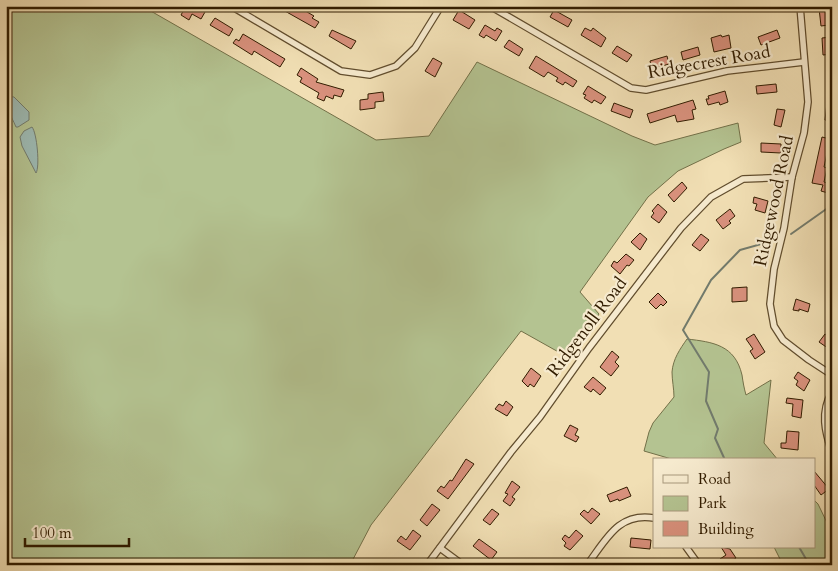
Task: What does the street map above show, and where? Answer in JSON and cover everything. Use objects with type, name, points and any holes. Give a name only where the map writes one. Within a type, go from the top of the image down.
[{"type":"street","points":[[231,6],[341,71],[370,75],[396,66],[415,48],[442,6]]},
{"type":"street","name":"Ridgecrest Road","points":[[490,6],[631,88],[646,90],[727,71],[804,62]]},
{"type":"street","name":"Ridgewood Road","points":[[800,6],[808,102],[804,133],[792,177],[784,228],[774,269],[770,304],[774,326],[783,340],[832,375]]},
{"type":"street","name":"Ridgenoll Road","points":[[427,565],[511,452],[540,417],[589,348],[687,222],[711,197],[743,179],[792,177]]},
{"type":"street","points":[[832,392],[824,413],[825,431],[832,452]]},
{"type":"street","points":[[587,565],[612,531],[624,522],[641,516],[653,518]]},
{"type":"street","points":[[440,548],[463,565]]},
{"type":"street","points":[[687,548],[699,565]]},
{"type":"green space","points":[[6,6],[142,6],[376,140],[429,136],[477,62],[632,136],[655,145],[738,123],[741,142],[678,171],[648,197],[580,292],[599,314],[571,359],[521,331],[371,525],[350,565],[6,565]]},
{"type":"green space","points":[[687,339],[722,347],[734,357],[739,365],[746,395],[771,380],[764,443],[776,458],[668,458],[644,451],[653,423],[674,397],[672,375],[677,354]]},
{"type":"green space","points":[[816,502],[832,533],[832,565],[783,565],[774,548],[816,548]]},
{"type":"water","points":[[6,96],[14,97],[29,112],[29,120],[18,127],[16,127],[8,109]]},
{"type":"water","points":[[32,127],[37,150],[38,164],[36,173],[22,146],[20,137],[24,131]]},
{"type":"building","points":[[186,6],[195,6],[205,12],[201,19],[192,14],[189,20],[181,15]]},
{"type":"building","points":[[276,6],[293,6],[301,11],[302,9],[314,16],[312,18],[319,22],[315,28]]},
{"type":"building","points":[[819,8],[828,8],[829,25],[821,26]]},
{"type":"building","points":[[459,10],[475,20],[469,29],[453,20]]},
{"type":"building","points":[[554,10],[572,20],[568,27],[550,17]]},
{"type":"building","points":[[215,18],[233,29],[229,36],[210,25]]},
{"type":"building","points":[[485,25],[495,31],[497,28],[502,31],[496,41],[486,35],[484,38],[479,35]]},
{"type":"building","points":[[585,28],[591,31],[593,28],[606,38],[601,47],[581,35]]},
{"type":"building","points":[[332,30],[356,41],[351,49],[329,36]]},
{"type":"building","points":[[777,30],[780,38],[761,45],[758,37]]},
{"type":"building","points":[[243,34],[285,59],[280,67],[254,51],[252,55],[233,43],[236,39],[239,41]]},
{"type":"building","points":[[721,35],[722,37],[729,35],[731,48],[714,52],[711,38]]},
{"type":"building","points":[[831,37],[832,54],[823,55],[822,38]]},
{"type":"building","points":[[509,40],[523,49],[519,56],[504,47]]},
{"type":"building","points":[[617,46],[632,55],[627,62],[612,53]]},
{"type":"building","points":[[698,47],[700,55],[683,60],[681,52]]},
{"type":"building","points":[[536,56],[577,81],[573,87],[565,82],[563,85],[556,81],[558,78],[548,72],[544,77],[529,68]]},
{"type":"building","points":[[667,56],[669,64],[652,69],[650,61]]},
{"type":"building","points":[[433,58],[442,63],[435,77],[425,71]]},
{"type":"building","points":[[301,68],[318,79],[316,82],[344,90],[341,97],[334,95],[333,99],[326,96],[324,101],[317,98],[319,93],[300,82],[302,78],[297,75]]},
{"type":"building","points":[[776,84],[777,92],[757,94],[756,86]]},
{"type":"building","points":[[588,86],[606,97],[601,104],[594,100],[592,103],[584,98],[586,95],[583,94]]},
{"type":"building","points":[[725,91],[728,102],[720,105],[719,102],[708,105],[706,99],[709,99],[708,96]]},
{"type":"building","points":[[383,92],[384,101],[375,102],[375,108],[360,110],[360,100],[368,99],[368,94]]},
{"type":"building","points":[[828,94],[832,94],[832,121],[825,120]]},
{"type":"building","points":[[693,100],[696,109],[692,110],[694,119],[677,122],[675,115],[650,123],[647,114]]},
{"type":"building","points":[[614,103],[633,110],[630,118],[611,111]]},
{"type":"building","points":[[777,109],[785,110],[781,127],[774,125]]},
{"type":"building","points":[[822,137],[830,139],[824,167],[827,168],[824,182],[831,184],[828,193],[821,191],[823,185],[812,183]]},
{"type":"building","points":[[761,143],[781,144],[781,153],[761,152]]},
{"type":"building","points":[[682,182],[687,188],[674,202],[668,195]]},
{"type":"building","points":[[754,197],[768,201],[765,213],[755,210],[757,204],[753,203]]},
{"type":"building","points":[[658,204],[667,212],[659,223],[651,217],[654,213],[652,211]]},
{"type":"building","points":[[730,209],[735,216],[729,221],[731,223],[723,229],[716,220]]},
{"type":"building","points":[[640,233],[647,239],[640,250],[631,242]]},
{"type":"building","points":[[701,234],[709,240],[700,251],[692,245]]},
{"type":"building","points":[[626,254],[634,260],[620,274],[611,266],[614,261],[617,263]]},
{"type":"building","points":[[747,287],[747,301],[732,302],[732,288]]},
{"type":"building","points":[[658,293],[667,302],[663,306],[661,304],[656,309],[649,302]]},
{"type":"building","points":[[796,299],[810,304],[808,312],[799,309],[799,311],[793,310]]},
{"type":"building","points":[[754,334],[765,352],[755,359],[750,351],[753,349],[746,339]]},
{"type":"building","points":[[825,334],[832,339],[832,351],[819,342]]},
{"type":"building","points":[[612,351],[619,357],[615,362],[619,366],[611,376],[600,367]]},
{"type":"building","points":[[531,368],[541,376],[534,387],[530,384],[528,387],[522,381]]},
{"type":"building","points":[[798,372],[810,380],[804,391],[796,385],[798,381],[794,378]]},
{"type":"building","points":[[593,377],[606,388],[600,395],[593,389],[591,392],[584,387]]},
{"type":"building","points":[[787,398],[803,400],[801,418],[792,416],[793,404],[786,403]]},
{"type":"building","points":[[506,401],[513,407],[507,416],[495,409],[499,404],[503,406]]},
{"type":"building","points":[[570,425],[578,429],[575,435],[579,437],[576,442],[564,436]]},
{"type":"building","points":[[787,431],[799,432],[798,450],[781,448],[781,443],[786,443]]},
{"type":"building","points":[[466,459],[474,464],[448,499],[437,491],[441,486],[444,488],[450,480],[452,481]]},
{"type":"building","points":[[816,473],[829,489],[821,495],[816,488]]},
{"type":"building","points":[[512,481],[520,487],[512,497],[515,499],[510,506],[503,501],[508,494],[505,493]]},
{"type":"building","points":[[627,487],[631,496],[619,501],[618,499],[610,502],[607,495]]},
{"type":"building","points":[[432,504],[440,510],[427,526],[420,520]]},
{"type":"building","points":[[592,508],[600,514],[591,524],[580,514],[584,510],[588,513]]},
{"type":"building","points":[[492,509],[499,514],[490,525],[483,520]]},
{"type":"building","points":[[413,530],[421,536],[410,550],[397,541],[401,536],[406,540]]},
{"type":"building","points":[[576,530],[583,536],[570,550],[564,546],[566,543],[562,539],[565,535],[569,538]]},
{"type":"building","points":[[631,538],[651,540],[650,549],[630,547]]},
{"type":"building","points":[[479,539],[497,552],[491,560],[473,546]]},
{"type":"building","points":[[722,548],[730,549],[736,558],[733,560],[736,565],[724,565],[720,559],[726,555]]},
{"type":"waterway","points":[[791,234],[832,205]]},
{"type":"waterway","points":[[724,458],[715,438],[718,429],[706,401],[709,372],[683,330],[711,280],[740,250],[772,241]]},
{"type":"waterway","points":[[800,548],[806,559],[800,565]]}]
